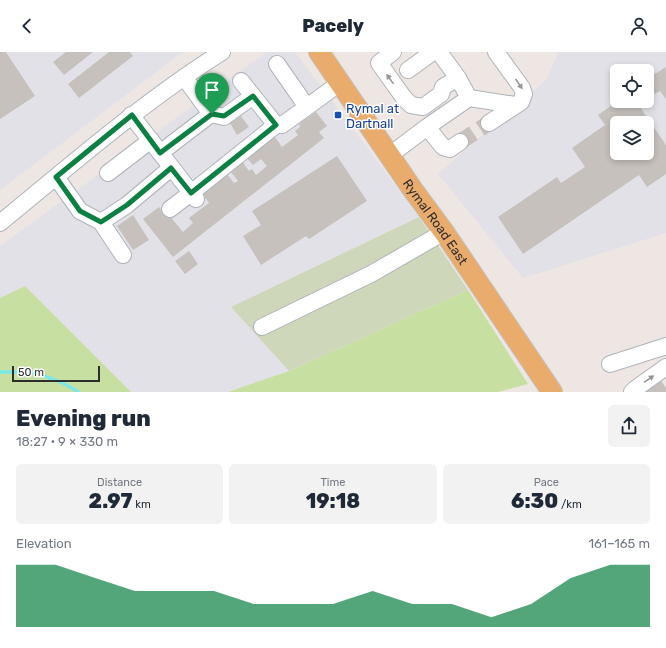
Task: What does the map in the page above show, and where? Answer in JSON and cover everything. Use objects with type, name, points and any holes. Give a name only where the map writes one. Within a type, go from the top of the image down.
[{"type":"main road","name":"Rymal Road East","points":[[319,52],[444,232],[552,392]]},
{"type":"street","points":[[0,223],[132,115],[184,77],[222,52]]},
{"type":"street","points":[[393,52],[378,63],[411,105],[423,107],[441,94],[443,87],[458,78]]},
{"type":"street","points":[[489,123],[522,102],[524,94],[522,88],[496,52]]},
{"type":"street","points":[[408,70],[440,53],[458,78],[469,98]]},
{"type":"street","points":[[277,64],[307,107]]},
{"type":"street","points":[[184,77],[212,114]]},
{"type":"street","points":[[241,81],[276,125]]},
{"type":"street","points":[[170,209],[193,196],[276,125],[282,125],[340,83]]},
{"type":"street","points":[[108,173],[212,114],[224,116],[253,96]]},
{"type":"street","points":[[390,155],[469,98],[515,106]]},
{"type":"street","points":[[132,115],[193,196]]},
{"type":"street","points":[[427,127],[443,147],[450,149],[460,142]]},
{"type":"street","points":[[101,222],[127,205],[171,168]]},
{"type":"street","points":[[56,177],[80,211],[101,222],[123,255]]},
{"type":"street","points":[[262,327],[371,274],[444,232]]},
{"type":"street","points":[[610,364],[666,346]]},
{"type":"street","points":[[632,392],[666,367]]},
{"type":"shaded area","points":[[0,52],[183,52],[0,190]]},
{"type":"shaded area","points":[[267,52],[295,52],[419,217],[231,307],[289,371],[228,392],[131,392],[25,286],[0,298],[0,246]]},
{"type":"shaded area","points":[[558,52],[666,52],[666,233],[523,278],[438,174],[547,79]]},
{"type":"green space","points":[[419,217],[468,290],[289,371],[231,307]]},
{"type":"green space","points":[[25,286],[131,392],[0,392],[0,298]]},
{"type":"green space","points":[[468,290],[528,384],[498,392],[228,392],[289,371]]},
{"type":"building","points":[[0,52],[6,52],[35,96],[0,119]]},
{"type":"building","points":[[66,52],[93,52],[64,75],[53,62]]},
{"type":"building","points":[[109,52],[130,52],[133,56],[79,98],[68,84]]},
{"type":"building","points":[[666,67],[666,99],[660,91],[655,94],[654,93],[654,75]]},
{"type":"building","points":[[610,107],[610,108],[641,108],[646,116],[610,116],[610,160],[654,160],[654,127],[666,145],[666,174],[647,187],[639,175],[523,254],[498,217],[557,177],[561,183],[585,167],[572,148],[605,125],[598,115]]},
{"type":"building","points":[[316,112],[327,126],[319,132],[324,138],[173,257],[143,219],[159,207],[166,217],[169,215],[183,232],[193,223],[189,218],[209,203],[202,193],[227,174],[234,183],[238,181],[230,171],[242,161],[249,171],[252,169],[256,175],[267,166],[261,159],[253,165],[246,157],[272,133],[282,147],[298,135],[295,131],[300,127],[299,124]]},
{"type":"building","points":[[241,116],[249,127],[237,135],[230,123]]},
{"type":"building","points":[[337,156],[367,201],[309,239],[306,236],[261,265],[243,236],[261,225],[252,211]]},
{"type":"building","points":[[133,215],[149,240],[133,250],[117,226]]},
{"type":"building","points":[[189,251],[198,264],[185,274],[175,261]]},
{"type":"building","points":[[660,379],[666,388],[666,392],[641,392]]},
{"type":"waterway","points":[[0,372],[24,372],[37,374],[62,383],[78,392]]},
{"type":"tunnel","points":[[460,142],[489,123]]},
{"type":"place","name":"Rymal at Dartnall","points":[[338,115]]},
{"type":"route","points":[[253,96],[276,125],[191,193],[171,168],[127,205],[101,222],[80,211],[56,177],[132,115],[160,153],[212,114],[224,116],[253,96]]}]
